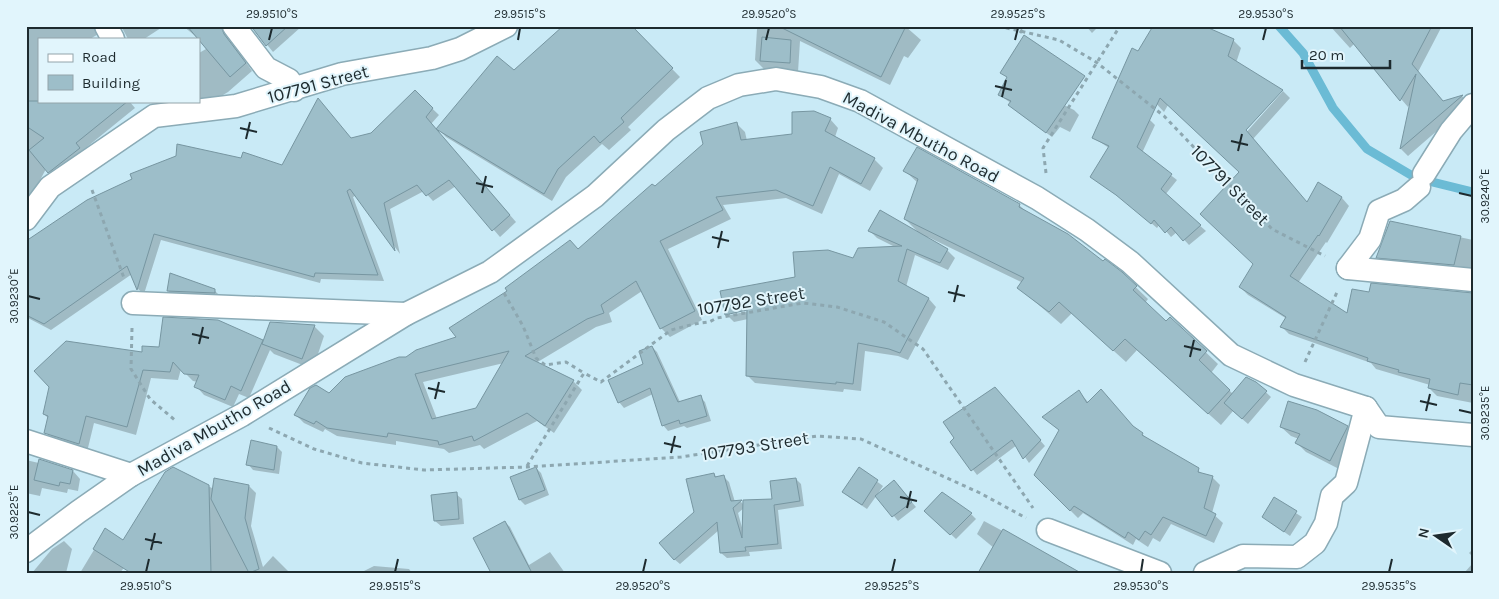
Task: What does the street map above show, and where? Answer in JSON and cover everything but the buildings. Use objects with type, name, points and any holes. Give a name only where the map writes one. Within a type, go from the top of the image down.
[{"type":"street","points":[[106,26],[112,38]]},
{"type":"street","points":[[234,26],[266,68],[289,80],[294,90]]},
{"type":"street","name":"107791 Street","points":[[26,219],[50,187],[82,164],[150,109],[236,106],[342,74],[432,58],[460,49],[506,26]]},
{"type":"street","name":"Madiva Mbutho Road","points":[[26,551],[78,512],[131,476],[242,415],[406,314],[490,272],[595,196],[666,130],[708,98],[739,85],[776,79],[821,87],[860,101],[1037,198],[1087,230],[1130,262],[1232,355],[1294,385],[1366,408]]},
{"type":"street","points":[[1348,268],[1370,240],[1379,211],[1404,200],[1422,181],[1451,131],[1473,105]]},
{"type":"street","points":[[1348,268],[1473,280]]},
{"type":"street","name":"Madiva Mbutho Road","points":[[133,303],[406,314]]},
{"type":"street","points":[[1366,408],[1379,427],[1473,434]]},
{"type":"street","points":[[1205,573],[1243,556],[1297,557],[1315,543],[1326,523],[1332,496],[1346,483],[1366,408]]},
{"type":"street","points":[[26,441],[131,476]]},
{"type":"street","points":[[1048,530],[1160,573]]},
{"type":"path","name":"107791 Street","points":[[998,26],[1020,33],[1059,40],[1096,62],[1164,116],[1272,229],[1348,268]]},
{"type":"path","points":[[1020,33],[1024,26]]},
{"type":"path","points":[[1037,198],[1047,182],[1042,148],[1120,26]]},
{"type":"path","points":[[82,164],[133,303],[131,368],[150,399],[196,441]]},
{"type":"path","points":[[1294,385],[1348,268]]},
{"type":"path","name":"107792 Street","points":[[490,272],[512,304],[536,358],[545,365],[566,362],[601,382],[671,330],[765,309],[803,303],[814,304],[837,307],[884,322],[922,349],[1048,530]]},
{"type":"path","points":[[527,467],[584,373]]},
{"type":"path","name":"107793 Street","points":[[242,415],[314,449],[362,463],[424,470],[527,467],[681,458],[817,436],[860,439],[980,493],[1048,530]]},
{"type":"waterway","points":[[1279,26],[1303,53],[1333,108],[1367,149],[1416,178],[1473,192]]}]
